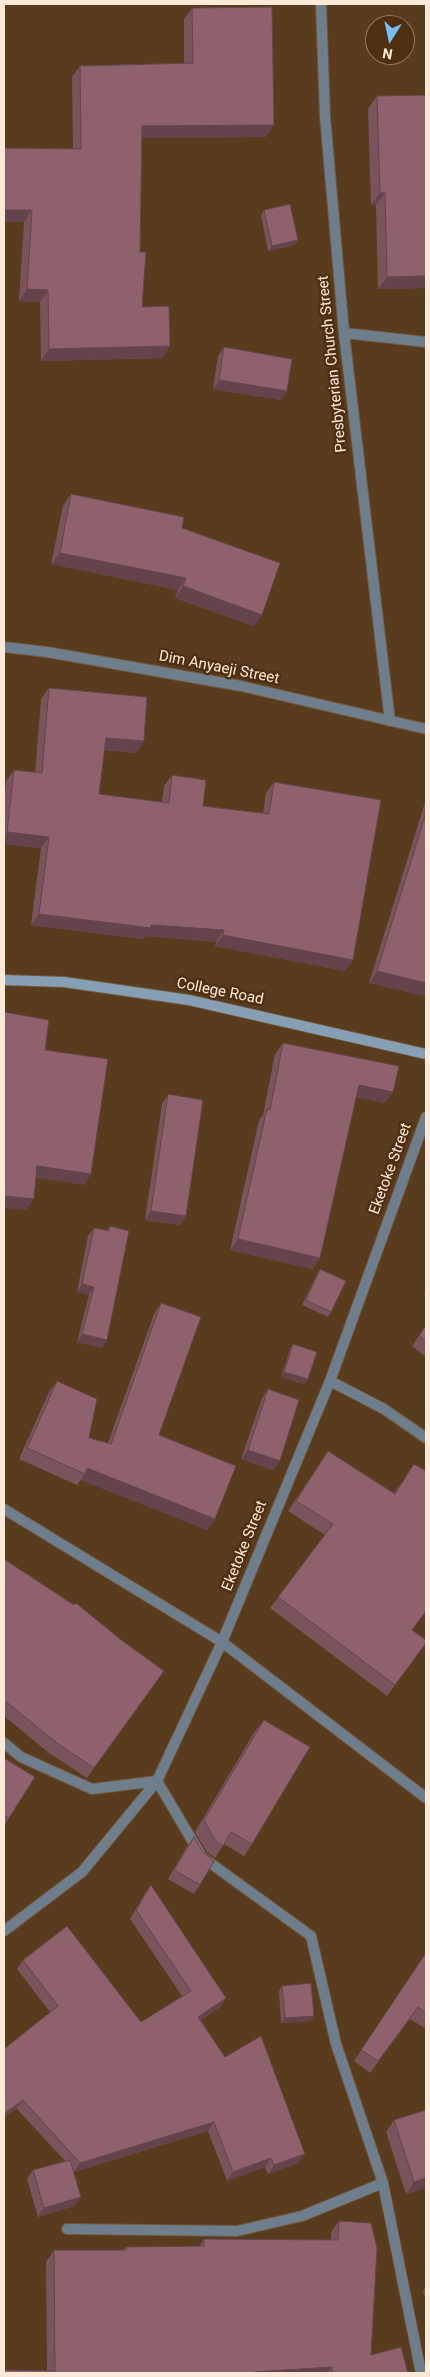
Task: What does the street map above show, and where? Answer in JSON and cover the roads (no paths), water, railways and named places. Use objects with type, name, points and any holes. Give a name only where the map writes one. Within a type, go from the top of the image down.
[{"type":"main road","name":"College Road","points":[[4,980],[64,982],[189,1000],[426,1054]]},
{"type":"street","name":"Presbyterian Church Street","points":[[322,4],[325,116],[344,332],[390,721]]},
{"type":"street","points":[[344,332],[426,342]]},
{"type":"street","name":"Dim Anyaeji Street","points":[[4,647],[47,652],[241,686],[426,729]]},
{"type":"street","name":"Eketoke Street","points":[[4,1931],[82,1872],[157,1781],[222,1642],[330,1381],[426,1116]]},
{"type":"street","points":[[330,1381],[384,1409],[426,1438]]},
{"type":"street","points":[[4,1509],[222,1642],[426,1798]]},
{"type":"street","points":[[4,1744],[21,1757],[92,1789],[157,1781],[202,1857],[311,1936],[336,2044],[383,2183],[421,2373]]},
{"type":"street","points":[[67,2229],[237,2231],[302,2216],[383,2183]]}]
